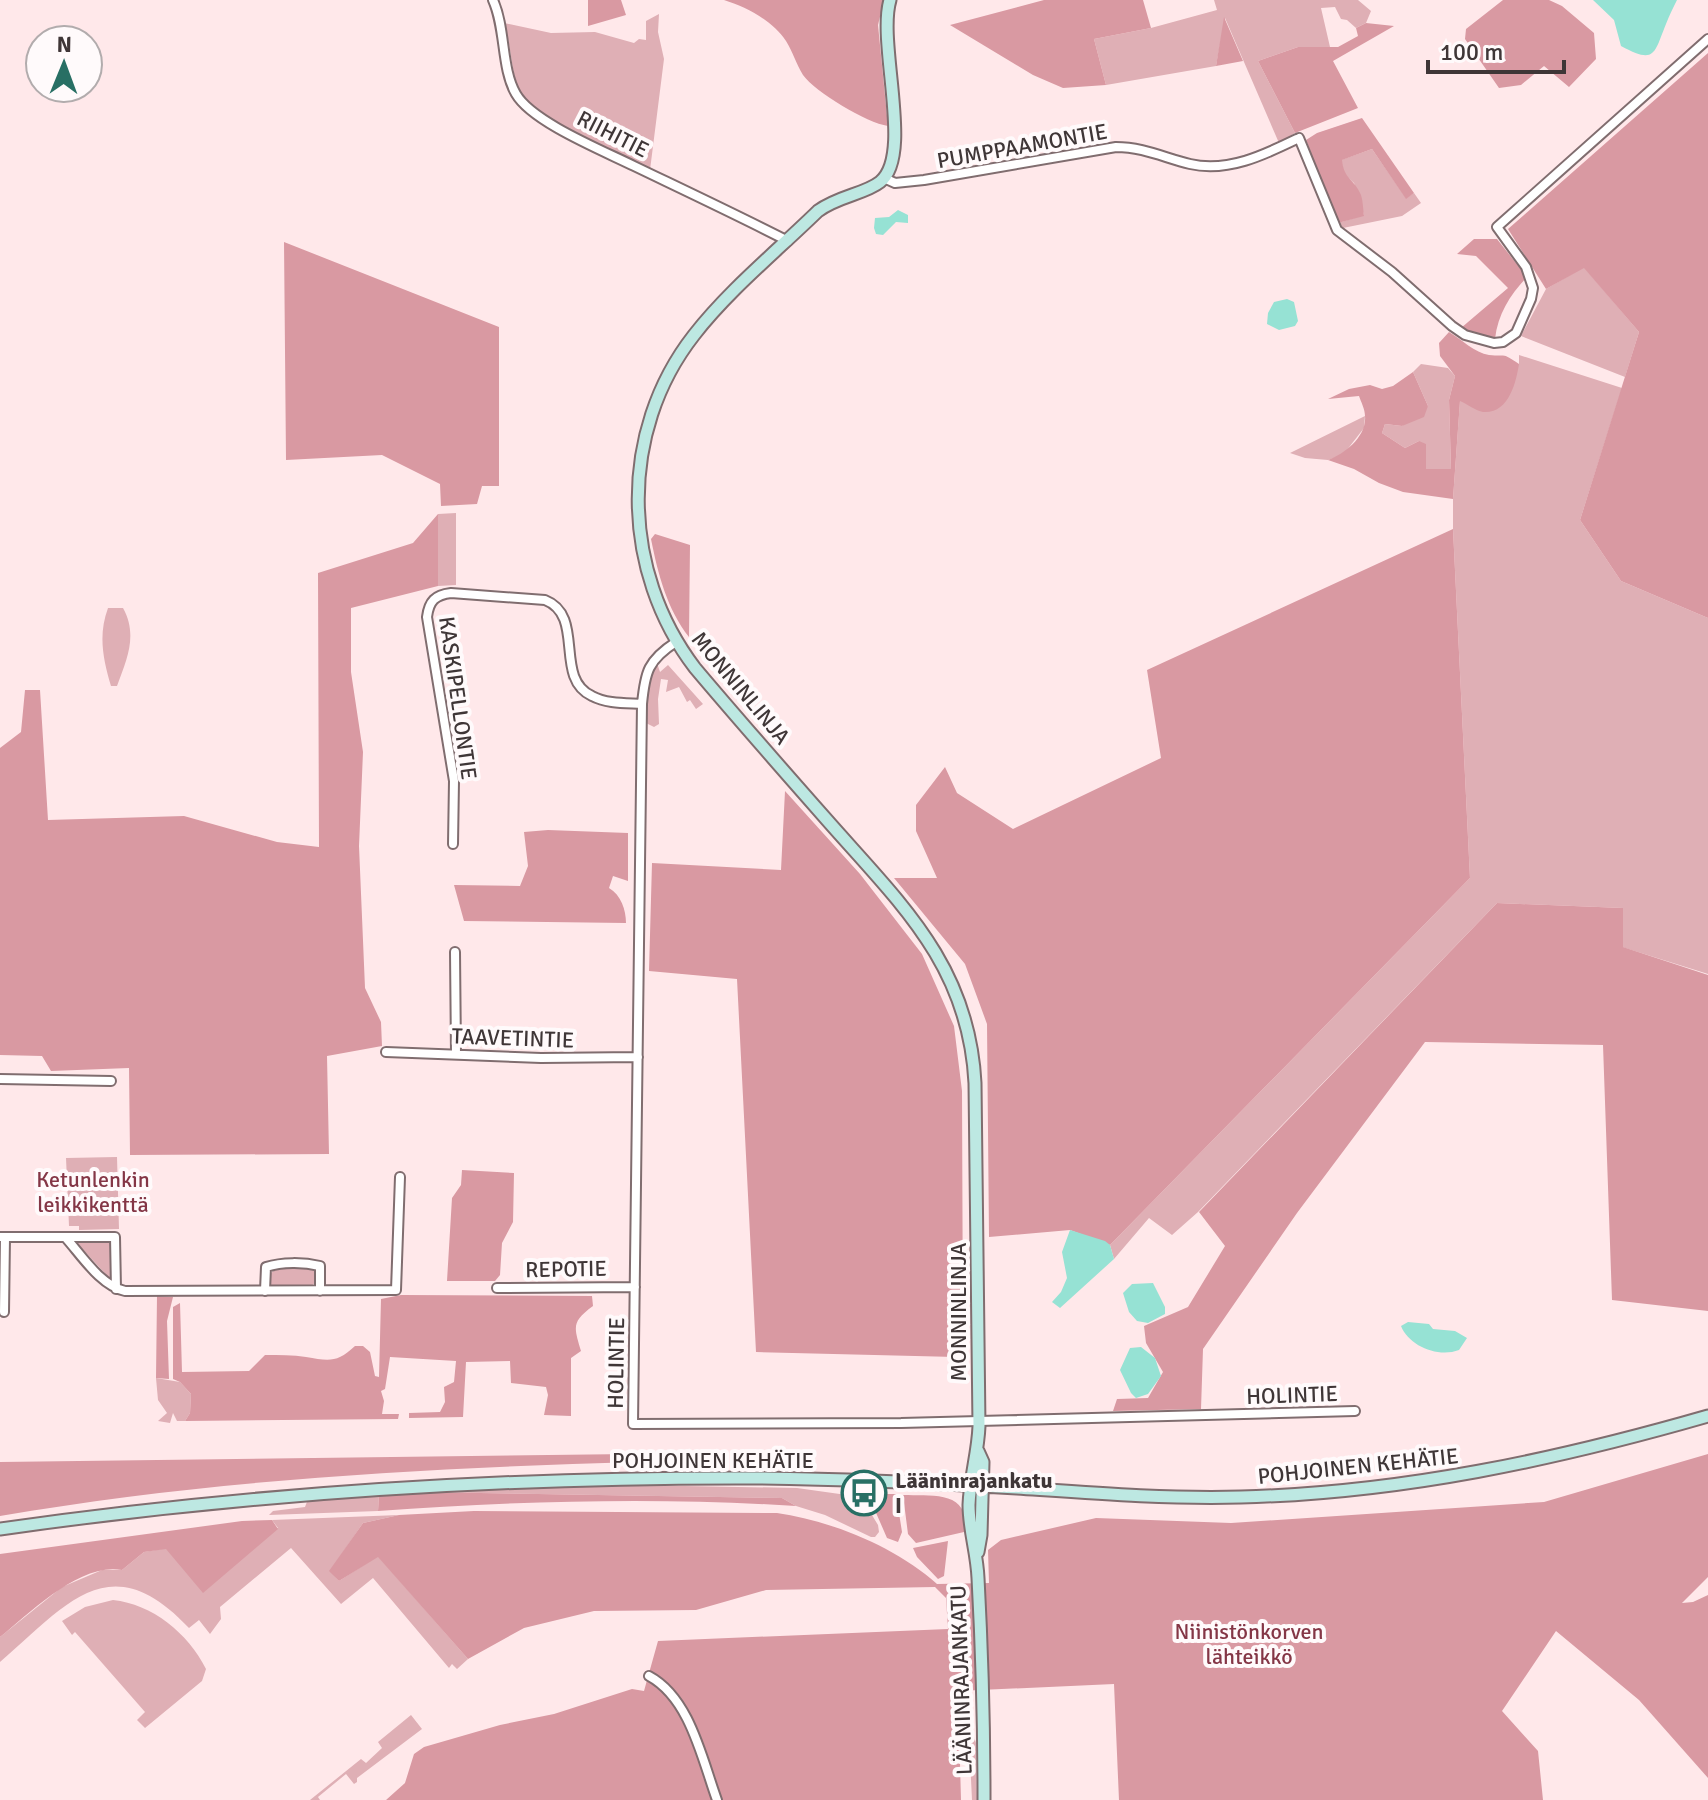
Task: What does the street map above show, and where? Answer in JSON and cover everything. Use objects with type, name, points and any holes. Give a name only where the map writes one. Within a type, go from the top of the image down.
[{"type":"street","name":"RIIHITIE","points":[[493,0],[502,26],[510,82],[530,111],[603,151],[788,241]]},
{"type":"street","points":[[884,178],[894,154],[894,115],[885,27],[890,0]]},
{"type":"street","name":"PUMPPAAMONTIE","points":[[884,178],[895,183],[924,180],[1116,147],[1153,152],[1191,164],[1219,166],[1263,154],[1299,138],[1337,230],[1392,272],[1465,335],[1481,342],[1503,342],[1516,333],[1522,324],[1533,288],[1526,267],[1497,227],[1708,39]]},
{"type":"street","name":"MONNINLINJA","points":[[884,178],[875,185],[830,202],[694,335],[669,373],[646,430],[639,467],[639,529],[649,580],[676,642],[709,685],[919,926],[940,958],[957,995],[970,1037],[975,1083],[979,1419],[978,1451],[973,1461],[976,1486]]},
{"type":"street","name":"KASKIPELLONTIE","points":[[453,844],[454,781],[427,617],[431,601],[439,595],[451,593],[554,603],[565,621],[573,673],[582,690],[602,700],[642,704]]},
{"type":"street","name":"HOLINTIE","points":[[676,642],[661,651],[650,664],[644,681],[642,704],[633,1424],[901,1423],[1355,1411]]},
{"type":"street","points":[[455,952],[456,1054]]},
{"type":"street","name":"TAAVETINTIE","points":[[386,1052],[541,1058],[638,1057]]},
{"type":"street","points":[[0,1079],[111,1081]]},
{"type":"street","points":[[66,1238],[116,1289],[396,1290],[400,1177]]},
{"type":"street","points":[[4,1312],[3,1237],[115,1237],[116,1289]]},
{"type":"street","points":[[265,1291],[266,1267],[274,1264],[310,1264],[320,1266],[320,1291]]},
{"type":"street","name":"REPOTIE","points":[[497,1288],[635,1287]]},
{"type":"street","name":"POHJOINEN KEHÄTIE","points":[[0,1529],[228,1500],[502,1482],[761,1478],[1183,1497],[1346,1491],[1505,1468],[1708,1416]]},
{"type":"street","name":"LÄÄNINRAJANKATU","points":[[976,1486],[970,1535],[977,1558],[985,1719],[984,1800]]},
{"type":"street","points":[[649,1676],[670,1692],[681,1710],[717,1800]]},
{"type":"green space","points":[[588,0],[621,0],[626,15],[588,26]]},
{"type":"green space","points":[[724,0],[884,0],[878,25],[888,126],[855,113],[818,90],[803,75],[786,41],[774,27],[750,11]]},
{"type":"green space","points":[[1044,0],[1143,0],[1151,28],[1094,39],[1106,85],[1063,88],[1033,75],[950,25]]},
{"type":"green space","points":[[1214,0],[1358,0],[1371,11],[1366,23],[1356,28],[1341,19],[1335,7],[1321,8],[1330,47],[1298,47],[1258,61],[1295,133],[1279,143],[1225,18],[1216,66],[1106,85],[1094,39],[1217,10]]},
{"type":"green space","points":[[1503,0],[1549,0],[1562,6],[1594,33],[1596,59],[1569,87],[1544,66],[1521,85],[1499,88],[1465,39],[1466,29]]},
{"type":"green space","points":[[659,14],[658,32],[664,59],[650,170],[548,118],[534,108],[519,88],[504,23],[551,33],[595,32],[634,43],[639,39],[646,40],[646,21]]},
{"type":"green space","points":[[1224,17],[1243,61],[1216,66]]},
{"type":"green space","points":[[1366,23],[1394,26],[1333,61],[1358,108],[1295,133],[1258,61],[1298,47],[1338,47],[1358,36],[1356,28]]},
{"type":"green space","points":[[1708,53],[1708,618],[1621,581],[1580,520],[1639,332],[1584,268],[1546,289],[1508,229]]},
{"type":"green space","points":[[1362,118],[1414,193],[1406,199],[1372,149],[1342,160],[1345,172],[1361,195],[1364,216],[1338,223],[1306,140],[1317,133]]},
{"type":"green space","points":[[1372,149],[1406,198],[1414,193],[1421,203],[1402,216],[1343,228],[1338,223],[1364,215],[1354,183],[1344,174],[1341,160]]},
{"type":"green space","points":[[1474,239],[1497,239],[1527,277],[1506,305],[1495,339],[1461,328],[1508,288],[1476,256],[1457,254]]},
{"type":"green space","points":[[284,242],[499,327],[499,486],[482,486],[477,504],[441,506],[440,484],[382,455],[286,460]]},
{"type":"green space","points":[[1584,267],[1639,332],[1625,377],[1521,336],[1546,289]]},
{"type":"green space","points":[[1449,332],[1479,352],[1506,356],[1519,364],[1510,396],[1499,408],[1483,412],[1460,401],[1453,499],[1403,492],[1328,460],[1354,443],[1365,423],[1365,416],[1359,396],[1328,399],[1349,389],[1370,385],[1382,389],[1393,386],[1413,372],[1428,406],[1424,417],[1402,426],[1385,424],[1382,433],[1405,448],[1419,441],[1426,444],[1426,469],[1451,469],[1449,400],[1455,376],[1440,356],[1439,343]]},
{"type":"green space","points":[[1519,355],[1622,388],[1580,520],[1621,581],[1708,618],[1708,974],[1622,947],[1623,908],[1497,903],[1198,1212],[1172,1235],[1149,1218],[1114,1259],[1110,1245],[1470,878],[1453,529],[1460,400],[1519,364]]},
{"type":"green space","points":[[1421,364],[1448,368],[1455,376],[1449,400],[1451,469],[1425,469],[1419,441],[1405,448],[1382,433],[1385,424],[1402,426],[1428,406],[1413,372]]},
{"type":"green space","points":[[1365,416],[1364,428],[1343,455],[1328,460],[1290,453]]},
{"type":"green space","points":[[456,513],[456,585],[438,586],[438,514]]},
{"type":"green space","points":[[438,514],[438,586],[351,608],[351,672],[363,752],[359,846],[365,988],[381,1022],[382,1046],[327,1056],[329,1154],[130,1155],[129,1068],[51,1071],[42,1056],[0,1055],[0,748],[21,732],[25,690],[40,690],[48,820],[184,816],[277,842],[319,847],[318,573],[413,543]]},
{"type":"green space","points":[[1453,529],[1470,878],[1110,1245],[1070,1230],[989,1237],[987,1024],[965,964],[894,878],[937,878],[916,831],[916,805],[945,767],[957,793],[1013,829],[1161,758],[1147,670]]},
{"type":"green space","points":[[655,534],[690,545],[689,637],[664,591],[651,539]]},
{"type":"green space","points":[[108,608],[123,608],[130,628],[129,647],[117,686],[111,686],[103,647],[103,628]]},
{"type":"green space","points":[[657,663],[660,672],[668,665],[703,704],[696,709],[690,700],[687,702],[679,687],[666,692],[668,680],[661,679],[659,724],[654,727],[646,723],[647,700],[650,677]]},
{"type":"green space","points":[[785,791],[860,874],[922,954],[954,1026],[962,1091],[963,1346],[956,1357],[756,1352],[737,979],[649,971],[652,863],[781,870]]},
{"type":"green space","points":[[524,832],[628,833],[628,881],[613,876],[609,888],[622,903],[626,923],[464,921],[454,885],[520,886],[528,866]]},
{"type":"green space","points":[[1497,903],[1623,908],[1623,947],[1708,975],[1708,1311],[1612,1300],[1603,1045],[1425,1042],[1297,1213],[1203,1349],[1201,1409],[1113,1411],[1117,1399],[1148,1398],[1163,1372],[1146,1343],[1144,1326],[1188,1307],[1225,1246],[1199,1212]]},
{"type":"green space","name":"Ketunlenkin leikkikenttä","points":[[117,1157],[119,1229],[79,1230],[79,1226],[69,1226],[66,1158]]},
{"type":"green space","points":[[462,1170],[514,1173],[513,1222],[502,1243],[500,1275],[495,1281],[447,1281],[452,1198],[461,1185]]},
{"type":"green space","points":[[109,1241],[112,1246],[111,1280],[76,1242]]},
{"type":"green space","points":[[277,1268],[311,1268],[316,1272],[316,1282],[310,1287],[273,1287],[269,1284],[270,1274]]},
{"type":"green space","points":[[401,1295],[592,1296],[593,1306],[581,1316],[576,1326],[581,1351],[571,1358],[571,1416],[544,1415],[548,1395],[546,1387],[511,1383],[510,1361],[466,1362],[463,1417],[409,1418],[409,1413],[440,1412],[445,1402],[444,1387],[454,1382],[456,1361],[390,1357],[385,1389],[381,1391],[384,1401],[382,1414],[399,1414],[398,1419],[185,1421],[190,1413],[191,1394],[173,1379],[173,1307],[180,1303],[182,1372],[249,1371],[265,1355],[332,1359],[355,1346],[363,1346],[370,1352],[375,1376],[379,1377],[381,1299]]},
{"type":"green space","points":[[157,1296],[173,1297],[167,1321],[169,1379],[156,1378]]},
{"type":"green space","points":[[156,1378],[180,1382],[191,1394],[190,1413],[185,1421],[177,1421],[173,1413],[170,1423],[158,1421],[167,1413],[158,1400]]},
{"type":"green space","points":[[630,1454],[637,1462],[317,1478],[158,1493],[0,1516],[0,1462]]},
{"type":"green space","name":"Niinistönkorven lähteikkö","points":[[1708,1454],[1708,1577],[1682,1603],[1708,1595],[1708,1778],[1639,1700],[1556,1631],[1502,1711],[1538,1751],[1543,1800],[1119,1800],[1114,1684],[958,1691],[961,1800],[386,1800],[405,1783],[414,1754],[424,1747],[500,1725],[554,1714],[632,1689],[644,1691],[658,1641],[948,1629],[946,1598],[935,1587],[766,1590],[696,1610],[594,1611],[524,1628],[468,1659],[378,1557],[339,1581],[329,1571],[363,1523],[399,1515],[474,1511],[777,1513],[841,1529],[883,1547],[937,1584],[989,1583],[988,1550],[1001,1540],[1096,1518],[1231,1523],[1544,1502]]},
{"type":"green space","points":[[632,1485],[797,1488],[861,1497],[879,1532],[871,1537],[782,1498],[419,1492]]},
{"type":"green space","points":[[419,1492],[782,1498],[796,1506],[587,1501],[378,1511],[379,1495]]},
{"type":"green space","points":[[878,1494],[896,1494],[902,1532],[898,1542],[887,1538],[870,1499]]},
{"type":"green space","points":[[379,1495],[378,1511],[269,1515],[273,1511],[305,1507],[308,1499]]},
{"type":"green space","points":[[903,1495],[937,1496],[956,1502],[965,1518],[964,1532],[916,1543],[908,1534]]},
{"type":"green space","points":[[399,1515],[363,1523],[330,1571],[339,1581],[378,1556],[468,1659],[457,1669],[452,1664],[449,1668],[373,1578],[341,1604],[291,1548],[220,1607],[221,1619],[210,1634],[199,1620],[189,1628],[161,1603],[136,1590],[112,1587],[90,1592],[68,1604],[0,1662],[0,1637],[62,1587],[102,1570],[122,1570],[144,1552],[278,1528],[272,1520]]},
{"type":"green space","points":[[272,1520],[278,1529],[203,1593],[166,1549],[144,1552],[122,1570],[106,1570],[73,1581],[0,1637],[0,1554],[242,1521]]},
{"type":"green space","points":[[948,1541],[944,1576],[938,1579],[917,1557],[913,1548]]},
{"type":"green space","points":[[113,1600],[141,1607],[167,1622],[189,1644],[206,1669],[202,1681],[145,1728],[137,1720],[145,1712],[62,1621],[85,1607]]},
{"type":"green space","points":[[965,1654],[969,1720],[976,1743],[977,1800],[972,1800],[966,1733]]},
{"type":"green space","points":[[411,1715],[422,1729],[357,1778],[354,1784],[346,1774],[318,1797],[320,1800],[310,1800],[361,1759],[366,1763],[382,1748],[378,1742]]},
{"type":"shaded area","points":[[1593,0],[1677,0],[1656,49],[1641,55],[1621,46],[1614,20]]},
{"type":"shaded area","points":[[898,210],[908,215],[908,223],[896,222],[883,235],[876,234],[875,218],[889,217]]},
{"type":"shaded area","points":[[1287,299],[1294,302],[1298,321],[1295,326],[1279,330],[1267,324],[1274,302]]},
{"type":"shaded area","points":[[1070,1230],[1105,1241],[1110,1245],[1114,1259],[1060,1308],[1052,1302],[1067,1278],[1062,1252]]},
{"type":"shaded area","points":[[1153,1283],[1165,1307],[1165,1314],[1148,1323],[1137,1321],[1129,1312],[1123,1293],[1132,1284]]},
{"type":"shaded area","points":[[1408,1322],[1455,1331],[1467,1338],[1459,1350],[1434,1351],[1410,1339],[1401,1326]]},
{"type":"shaded area","points":[[1141,1347],[1155,1358],[1161,1376],[1148,1394],[1136,1398],[1120,1370],[1130,1348]]},
{"type":"place","name":"Lääninrajankatu I","points":[[864,1493]]}]
